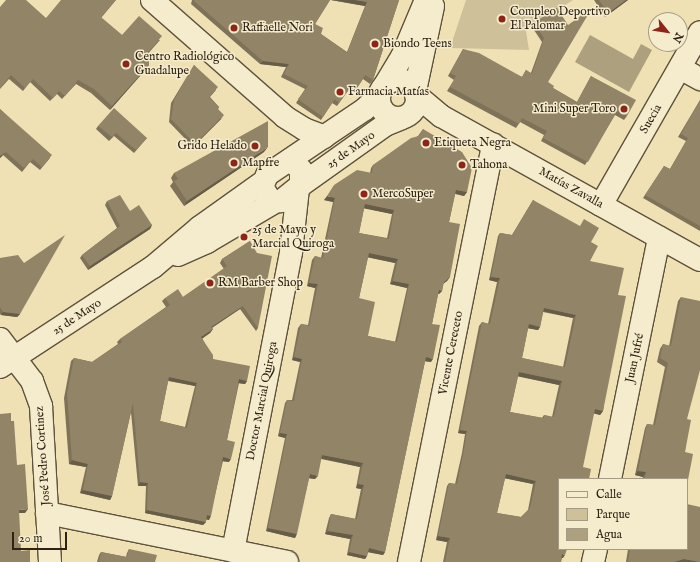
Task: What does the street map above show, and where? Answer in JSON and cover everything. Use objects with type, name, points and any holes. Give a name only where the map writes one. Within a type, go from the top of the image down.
[{"type":"street","points":[[152,0],[285,117],[304,129],[325,137]]},
{"type":"street","points":[[285,117],[290,140],[290,160],[301,170],[300,187],[276,202],[267,198],[263,182],[271,172],[290,160],[325,137],[365,109],[382,90],[402,57],[426,0]]},
{"type":"street","points":[[382,90],[380,107],[390,116],[410,105],[434,0]]},
{"type":"street","name":"Suecia","points":[[601,205],[700,32]]},
{"type":"street","points":[[680,68],[700,80]]},
{"type":"street","points":[[382,90],[402,80],[410,105]]},
{"type":"street","name":"Matías Zavalla","points":[[410,105],[441,116],[700,260]]},
{"type":"street","name":"25 de Mayo","points":[[300,187],[410,105]]},
{"type":"street","name":"Vicente Cereceto","points":[[409,562],[493,144]]},
{"type":"street","name":"25 de Mayo","points":[[8,362],[153,267],[200,226],[263,182]]},
{"type":"street","name":"Doctor Marcial Quiroga","points":[[233,551],[291,252],[300,187]]},
{"type":"street","name":"25 de Mayo","points":[[153,267],[207,242],[276,202]]},
{"type":"street","name":"Doctor Marcial Quiroga","points":[[276,202],[289,229],[291,252]]},
{"type":"street","name":"Juan Jufré","points":[[610,478],[659,238]]},
{"type":"street","name":"José Pedro Cortinez","points":[[0,339],[8,362],[32,381],[41,406],[50,562]]},
{"type":"street","points":[[47,513],[286,562]]},
{"type":"street","points":[[593,562],[596,550]]},
{"type":"green space","name":"Compleo Deportivo El Palomar","points":[[466,0],[573,0],[526,31],[529,50],[450,48]]},
{"type":"water","points":[[590,35],[633,59],[641,44],[648,48],[648,52],[651,52],[629,92],[575,62]]},
{"type":"building","points":[[6,0],[26,0],[46,18],[61,0],[116,0],[101,17],[122,35],[139,16],[162,36],[145,56],[149,59],[149,65],[112,106],[94,89],[78,80],[65,96],[59,91],[53,98],[33,79],[25,88],[11,75],[0,88],[0,7]]},
{"type":"building","points":[[194,0],[330,0],[315,24],[323,28],[321,34],[347,53],[367,2],[355,0],[399,0],[373,80],[365,75],[357,88],[352,85],[339,103],[335,99],[323,117],[298,99],[308,86],[284,74],[289,64],[263,61]]},
{"type":"building","points":[[599,0],[626,0],[608,13]]},
{"type":"building","points":[[557,8],[568,25],[592,8],[548,82],[554,86],[553,88],[577,102],[591,76],[636,100],[627,116],[617,111],[588,162],[543,138],[547,131],[522,118],[519,124],[450,87],[456,76],[450,73],[463,49],[479,53],[522,77],[526,70],[532,74],[544,38],[534,23]]},
{"type":"building","points":[[194,65],[218,87],[209,97],[219,107],[218,109],[224,115],[195,144],[171,119],[174,100]]},
{"type":"building","points":[[700,100],[700,226],[645,195],[664,166],[670,169],[688,138],[681,134]]},
{"type":"building","points":[[114,108],[147,138],[136,150],[116,133],[112,137],[98,126]]},
{"type":"building","points":[[0,109],[52,155],[42,167],[33,159],[24,168],[6,152],[0,156]]},
{"type":"building","points":[[268,121],[268,147],[187,201],[174,181],[178,179],[174,173]]},
{"type":"building","points":[[423,129],[462,152],[472,168],[467,192],[456,190],[449,222],[460,224],[450,277],[444,282],[442,291],[439,290],[432,324],[440,325],[433,359],[426,357],[385,552],[369,548],[367,556],[349,552],[353,535],[328,531],[331,514],[357,519],[364,485],[358,484],[363,463],[322,455],[318,476],[310,474],[297,534],[268,528],[287,434],[280,433],[287,400],[294,401],[302,359],[294,357],[301,324],[309,326],[318,284],[309,283],[315,256],[323,258],[335,198],[327,196],[334,185],[357,170],[372,173],[373,165],[411,138],[419,136]],"holes":[[[365,204],[394,210],[389,239],[359,233]],[[369,253],[398,259],[393,281],[409,284],[397,342],[368,336],[375,302],[359,298]]]},
{"type":"building","points":[[120,195],[130,211],[139,205],[152,225],[90,266],[82,255],[120,226],[107,201]]},
{"type":"building","points":[[533,200],[580,226],[584,219],[599,228],[591,242],[598,246],[590,261],[624,268],[618,295],[626,296],[603,411],[595,409],[583,467],[591,469],[589,478],[558,478],[558,550],[567,550],[565,555],[562,554],[561,562],[445,562],[450,538],[438,536],[449,483],[457,484],[464,450],[467,431],[460,430],[482,322],[490,324],[500,278],[491,277],[500,233],[512,235]],"holes":[[[544,308],[576,315],[565,367],[522,358],[529,324],[540,327]],[[519,372],[562,381],[554,417],[544,415],[544,418],[510,412]],[[506,474],[536,481],[530,508],[521,517],[497,513]]]},
{"type":"building","points":[[65,235],[20,314],[3,312],[0,307],[0,258],[18,255],[24,263]]},
{"type":"building","points":[[250,241],[257,253],[272,256],[258,328],[243,306],[211,327],[213,329],[201,337],[213,355],[213,359],[250,366],[247,381],[239,379],[227,440],[235,442],[231,459],[223,457],[211,516],[207,515],[206,522],[147,510],[148,483],[140,482],[133,403],[112,496],[83,490],[88,464],[72,460],[67,394],[74,358],[92,362],[122,342],[120,339],[170,305],[165,298],[178,289],[183,297],[227,266],[222,259]],"holes":[[[169,377],[197,383],[187,428],[160,421]]]},
{"type":"building","points":[[681,297],[700,301],[700,370],[687,419],[691,420],[685,452],[693,454],[688,480],[688,478],[644,478],[646,472],[638,471],[647,424],[655,425],[668,363],[660,358],[663,344],[671,346]]},
{"type":"building","points":[[11,413],[11,421],[14,421],[17,465],[25,464],[28,509],[19,510],[21,551],[30,550],[30,562],[0,562],[0,414]]},
{"type":"building","points":[[688,504],[700,507],[700,562],[684,559],[674,562],[628,562],[630,550],[688,550]]},
{"type":"building","points":[[129,549],[157,555],[155,562],[99,562],[101,552],[127,557]]},
{"type":"place","name":"Compleo Deportivo El Palomar","points":[[502,19]]},
{"type":"place","name":"Raffaelle Nori","points":[[234,28]]},
{"type":"place","name":"Biondo Teens","points":[[375,44]]},
{"type":"place","name":"Centro Radiológico Guadalupe","points":[[126,64]]},
{"type":"place","name":"Farmacia Matías","points":[[340,92]]},
{"type":"place","name":"Mini Super Toro","points":[[624,109]]},
{"type":"place","name":"Etiqueta Negra","points":[[426,143]]},
{"type":"place","name":"Grido Helado","points":[[255,146]]},
{"type":"place","name":"Mapfre","points":[[234,163]]},
{"type":"place","name":"Tahona","points":[[462,165]]},
{"type":"place","name":"MercoSuper","points":[[364,194]]},
{"type":"place","name":"25 de Mayo y Marcial Quiroga","points":[[244,237]]},
{"type":"place","name":"RM Barber Shop","points":[[210,283]]}]
